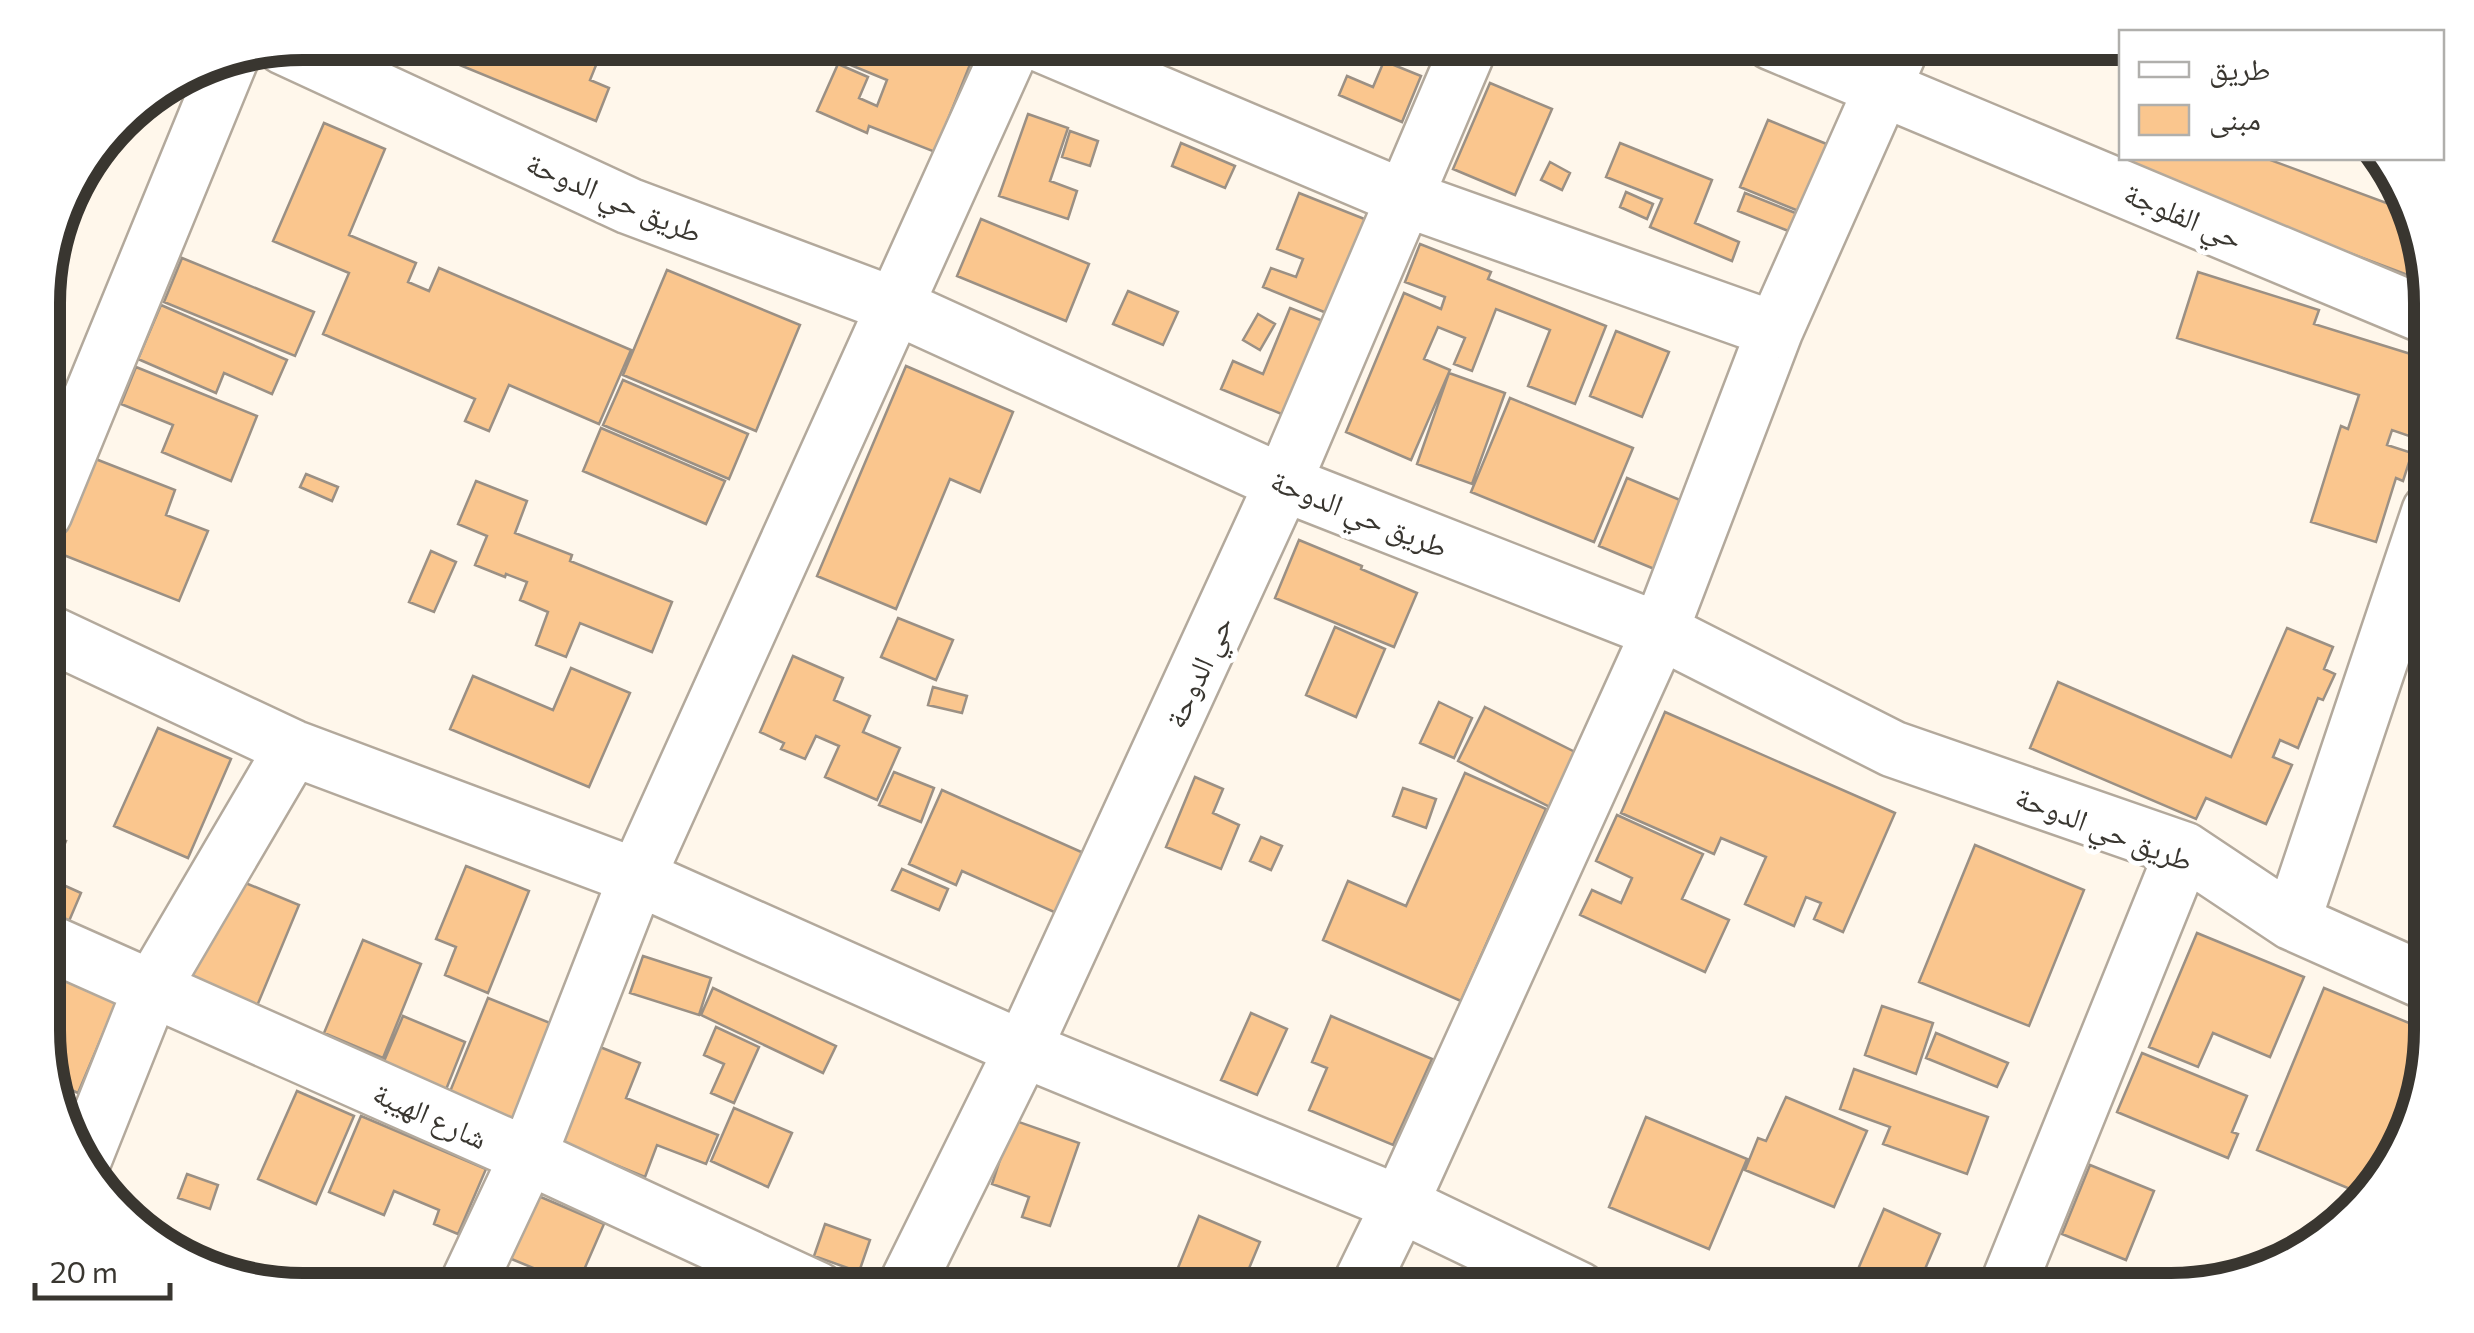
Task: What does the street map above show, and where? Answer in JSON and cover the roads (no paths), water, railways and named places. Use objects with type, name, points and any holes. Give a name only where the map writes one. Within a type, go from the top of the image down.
[{"type":"street","name":"حي الدوحة","points":[[912,1273],[1022,1049],[1283,483],[1463,60]]},
{"type":"street","name":"حي الفلوجة","points":[[1864,60],[1893,66],[2414,310]]},
{"type":"street","name":"طريق حي الدوحة","points":[[315,61],[629,206],[893,305],[1283,483],[1660,631],[1893,749],[2184,850],[2292,922],[2414,976]]},
{"type":"street","points":[[473,1273],[528,1156],[637,877],[1005,61]]},
{"type":"street","points":[[1080,61],[1404,198],[1775,330]]},
{"type":"street","points":[[1367,1272],[1660,631],[1775,330],[1893,66]]},
{"type":"street","points":[[61,472],[224,73]]},
{"type":"street","points":[[2292,922],[2414,591]]},
{"type":"street","points":[[61,639],[293,748],[637,877],[1022,1049],[1400,1204],[1542,1272]]},
{"type":"street","points":[[89,1145],[151,990],[293,748]]},
{"type":"street","points":[[2013,1272],[2184,850]]},
{"type":"street","name":"شارع الهيبة","points":[[60,948],[528,1156],[779,1273]]}]
